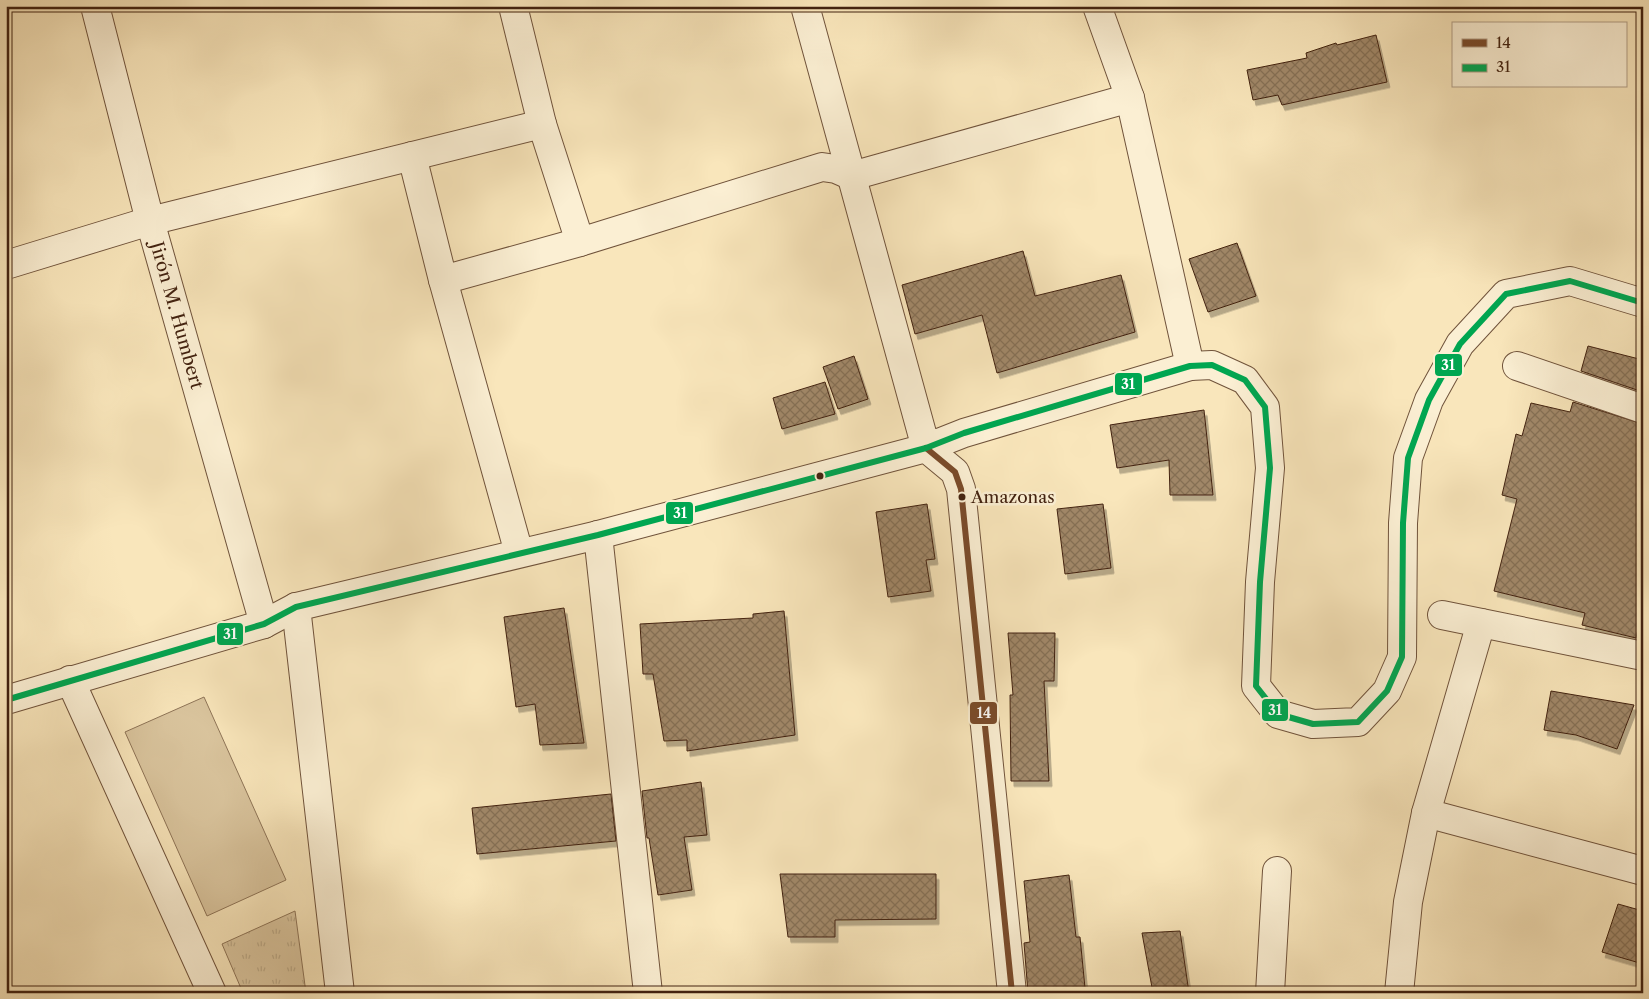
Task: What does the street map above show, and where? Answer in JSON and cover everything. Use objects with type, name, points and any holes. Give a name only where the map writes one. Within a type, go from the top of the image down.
[{"type":"street","name":"Jirón M. Humbert","points":[[95,6],[150,221],[264,624]]},
{"type":"street","points":[[513,6],[542,124],[580,242]]},
{"type":"street","points":[[805,6],[926,448],[955,472],[961,489],[1012,993]]},
{"type":"street","points":[[1097,6],[1130,98],[1201,366]]},
{"type":"street","points":[[443,280],[580,242],[822,168],[836,169],[852,176],[1130,98]]},
{"type":"street","points":[[6,265],[150,221],[542,124]]},
{"type":"street","points":[[412,156],[443,280],[519,553]]},
{"type":"street","points":[[6,700],[264,624],[296,607],[598,535],[926,448],[964,433],[1201,366],[1245,380],[1265,407],[1270,468],[1260,582],[1256,686],[1278,714],[1312,724],[1358,722],[1387,691],[1402,657],[1403,523],[1408,458],[1429,400],[1460,344],[1506,294],[1570,281],[1643,303]]},
{"type":"street","points":[[1516,366],[1643,409]]},
{"type":"street","points":[[598,535],[648,993]]},
{"type":"street","points":[[296,607],[340,993]]},
{"type":"street","points":[[1442,615],[1643,656]]},
{"type":"street","points":[[1399,993],[1408,902],[1426,813],[1481,623]]},
{"type":"street","points":[[70,680],[212,993]]},
{"type":"street","points":[[1426,813],[1643,871]]},
{"type":"street","points":[[1270,993],[1277,871]]},
{"type":"green space","points":[[204,697],[286,880],[207,916],[125,732]]},
{"type":"green space","points":[[295,911],[306,993],[243,993],[222,944]]},
{"type":"building","points":[[1376,35],[1387,82],[1282,105],[1278,95],[1253,100],[1247,70],[1307,58],[1306,53],[1336,43],[1337,45]]},
{"type":"building","points":[[1237,243],[1256,296],[1208,312],[1189,259]]},
{"type":"building","points":[[1023,251],[1035,296],[1121,275],[1135,332],[997,373],[982,315],[915,334],[902,285]]},
{"type":"building","points":[[1588,346],[1643,360],[1643,392],[1581,371]]},
{"type":"building","points":[[854,356],[868,399],[838,409],[823,367]]},
{"type":"building","points":[[825,382],[835,414],[782,429],[773,398]]},
{"type":"building","points":[[1573,402],[1643,424],[1643,607],[1636,638],[1582,625],[1585,613],[1494,591],[1517,499],[1502,495],[1516,434],[1522,436],[1531,403],[1570,412]]},
{"type":"building","points":[[1204,410],[1213,495],[1170,495],[1169,460],[1117,468],[1110,425]]},
{"type":"building","points":[[927,504],[935,559],[926,560],[931,591],[888,597],[876,512]]},
{"type":"building","points":[[1103,504],[1111,568],[1065,574],[1057,509]]},
{"type":"building","points":[[564,608],[584,743],[540,745],[535,704],[516,707],[504,617]]},
{"type":"building","points":[[784,611],[795,735],[687,751],[687,740],[664,741],[653,674],[643,674],[640,624],[753,618],[753,614]]},
{"type":"building","points":[[1008,633],[1055,633],[1054,681],[1044,681],[1049,781],[1011,781],[1010,695],[1013,695]]},
{"type":"building","points":[[1551,691],[1634,705],[1617,749],[1576,735],[1544,730]]},
{"type":"building","points":[[701,782],[707,835],[684,837],[692,890],[658,895],[649,838],[647,838],[642,791]]},
{"type":"building","points":[[611,794],[616,841],[477,854],[472,808]]},
{"type":"building","points":[[780,874],[936,874],[936,919],[835,920],[835,937],[788,937]]},
{"type":"building","points":[[1069,875],[1076,937],[1080,937],[1085,988],[1028,993],[1024,943],[1030,942],[1024,881]]},
{"type":"building","points":[[1618,904],[1643,911],[1643,964],[1602,952]]},
{"type":"building","points":[[1180,931],[1189,993],[1153,993],[1142,933]]},
{"type":"transit line","name":"31","points":[[6,700],[264,624],[296,607],[598,535],[926,448],[964,433],[1190,366],[1212,365],[1245,380],[1265,407],[1270,468],[1260,582],[1256,686],[1278,714],[1313,724],[1358,722],[1387,691],[1402,657],[1403,523],[1408,458],[1429,400],[1460,344],[1506,294],[1570,281],[1643,303]]},
{"type":"transit line","name":"14","points":[[926,448],[955,472],[961,489],[1012,993]]},
{"type":"place","name":"Amazonas","points":[[962,497]]}]
